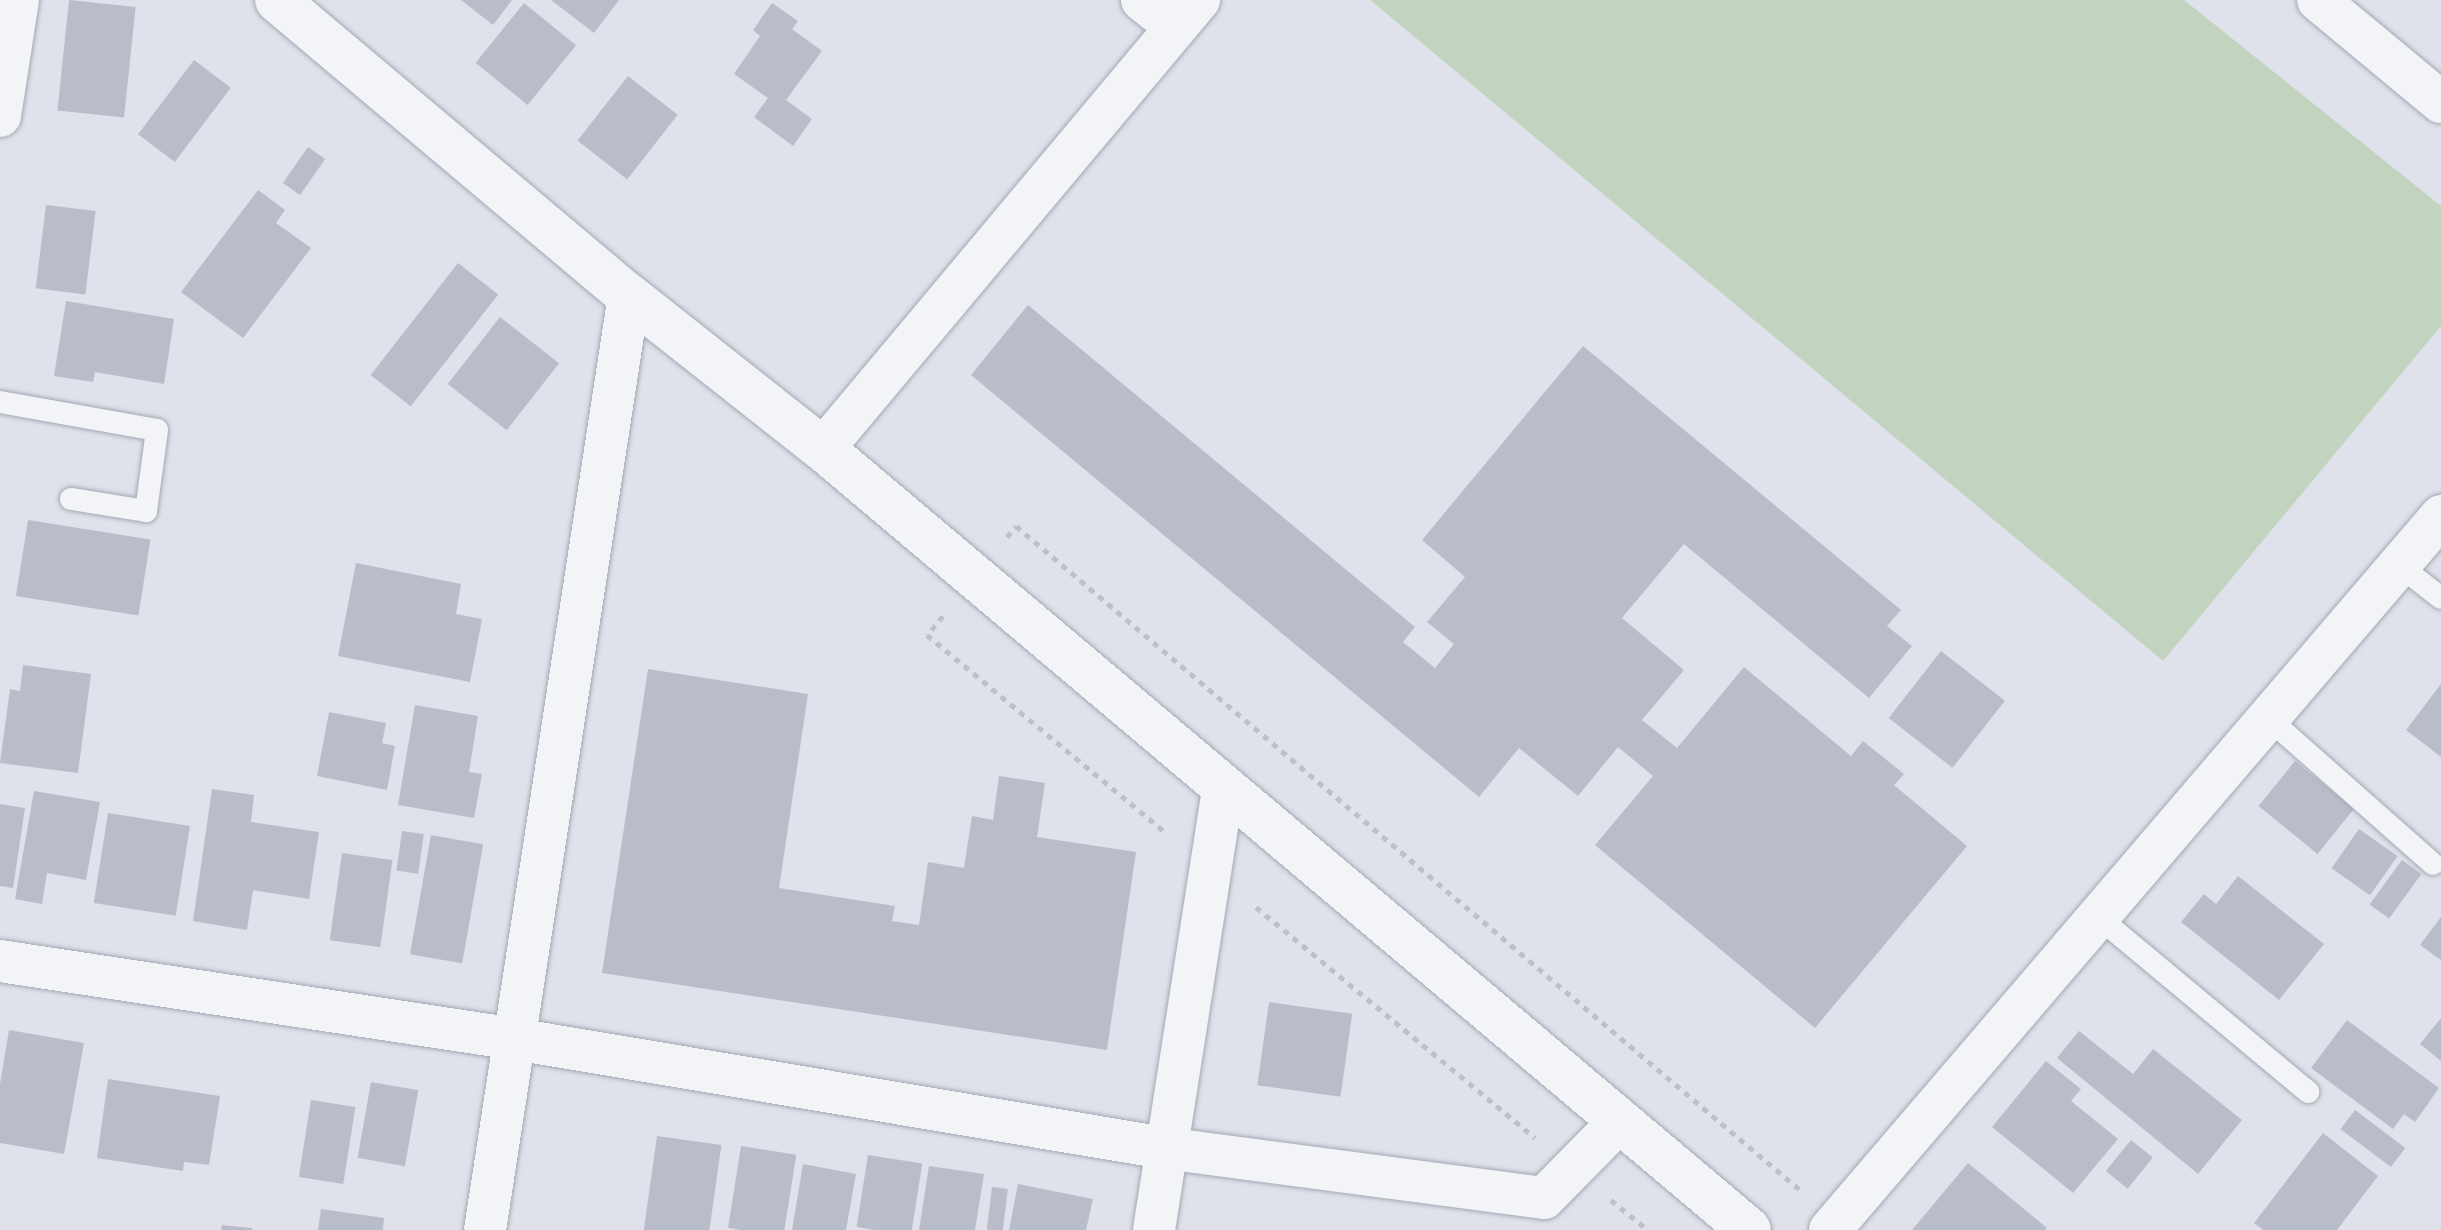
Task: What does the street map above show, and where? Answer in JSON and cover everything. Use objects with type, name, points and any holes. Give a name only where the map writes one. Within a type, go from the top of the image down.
[{"type":"street","points":[[0,116],[18,0]]},
{"type":"street","points":[[823,449],[1188,13],[1142,0]]},
{"type":"street","points":[[2318,0],[2441,102]]},
{"type":"street","points":[[280,1],[629,296],[823,449],[1749,1230]]},
{"type":"street","points":[[485,1230],[629,296]]},
{"type":"street","points":[[1830,1230],[2441,516]]},
{"type":"street","points":[[1154,1230],[1164,1148],[1223,787]]},
{"type":"street","points":[[0,961],[515,1039],[1164,1148],[1544,1198],[1620,1121]]},
{"type":"lane","points":[[0,402],[157,430],[146,511],[71,499]]},
{"type":"lane","points":[[2399,565],[2441,598]]},
{"type":"lane","points":[[2268,718],[2433,864]]},
{"type":"lane","points":[[2097,916],[2308,1092]]},
{"type":"green space","points":[[1370,0],[2184,0],[2441,206],[2441,326],[2163,661]]},
{"type":"building","points":[[69,0],[136,7],[124,117],[57,110]]},
{"type":"building","points":[[461,0],[512,0],[493,25]]},
{"type":"building","points":[[551,0],[619,0],[594,33]]},
{"type":"building","points":[[524,3],[576,45],[528,105],[476,63]]},
{"type":"building","points":[[772,3],[798,21],[792,29],[822,51],[786,100],[812,119],[793,146],[754,117],[768,98],[734,74],[760,36],[753,30]]},
{"type":"building","points":[[194,60],[231,88],[175,162],[138,134]]},
{"type":"building","points":[[628,76],[678,115],[627,179],[578,141]]},
{"type":"building","points":[[308,147],[325,159],[300,195],[283,183]]},
{"type":"building","points":[[258,190],[285,210],[276,223],[311,248],[243,338],[181,292]]},
{"type":"building","points":[[46,205],[96,211],[85,294],[36,288]]},
{"type":"building","points":[[458,263],[498,294],[411,406],[371,375]]},
{"type":"building","points":[[66,301],[174,319],[164,384],[95,372],[93,382],[54,376]]},
{"type":"building","points":[[1028,305],[1415,627],[1403,642],[1435,668],[1454,644],[1427,622],[1465,577],[1422,540],[1583,346],[1901,610],[1887,626],[1912,646],[1869,698],[1684,544],[1622,618],[1684,670],[1642,720],[1677,748],[1744,667],[1851,756],[1863,741],[1904,774],[1894,785],[1967,846],[1815,1028],[1595,845],[1653,776],[1618,747],[1578,796],[1519,748],[1479,797],[971,375]]},
{"type":"building","points":[[500,317],[559,363],[507,430],[448,384]]},
{"type":"building","points":[[28,520],[150,539],[138,615],[16,596]]},
{"type":"building","points":[[356,563],[461,584],[456,614],[482,619],[470,682],[338,656]]},
{"type":"building","points":[[1941,651],[2005,701],[1952,768],[1889,718]]},
{"type":"building","points":[[23,665],[91,674],[78,773],[0,763],[10,689],[20,691]]},
{"type":"building","points":[[648,669],[808,694],[779,888],[895,906],[892,921],[919,925],[928,862],[964,868],[972,816],[993,820],[999,776],[1045,783],[1037,837],[1136,852],[1107,1050],[602,973]]},
{"type":"building","points":[[2441,684],[2441,757],[2406,730]]},
{"type":"building","points":[[415,705],[478,716],[469,772],[482,774],[474,818],[398,805]]},
{"type":"building","points":[[329,712],[386,723],[382,743],[395,746],[387,790],[317,776]]},
{"type":"building","points":[[2295,761],[2354,809],[2318,854],[2258,806]]},
{"type":"building","points":[[212,789],[254,795],[251,822],[319,832],[309,899],[253,890],[247,930],[193,921]]},
{"type":"building","points":[[34,791],[100,802],[86,880],[47,873],[42,904],[15,899]]},
{"type":"building","points":[[0,804],[25,808],[13,888],[0,886]]},
{"type":"building","points":[[108,813],[190,826],[176,916],[94,903]]},
{"type":"building","points":[[2359,829],[2398,856],[2370,895],[2331,868]]},
{"type":"building","points":[[402,831],[424,834],[418,874],[396,871]]},
{"type":"building","points":[[431,835],[483,844],[462,963],[410,954]]},
{"type":"building","points":[[342,853],[393,860],[380,947],[330,940]]},
{"type":"building","points":[[2402,860],[2421,874],[2389,919],[2370,904]]},
{"type":"building","points":[[2238,876],[2324,944],[2279,1000],[2181,922],[2204,894],[2216,904]]},
{"type":"building","points":[[2441,917],[2441,960],[2420,945]]},
{"type":"building","points":[[1269,1002],[1352,1014],[1340,1097],[1257,1085]]},
{"type":"building","points":[[2441,1018],[2441,1061],[2420,1044]]},
{"type":"building","points":[[2347,1020],[2439,1088],[2415,1122],[2404,1114],[2393,1129],[2311,1068]]},
{"type":"building","points":[[9,1030],[84,1043],[64,1154],[0,1143],[0,1084]]},
{"type":"building","points":[[2079,1031],[2133,1074],[2153,1049],[2242,1120],[2198,1174],[2057,1058]]},
{"type":"building","points":[[2046,1061],[2081,1089],[2071,1101],[2118,1139],[2073,1193],[1992,1127]]},
{"type":"building","points":[[108,1079],[220,1096],[209,1165],[184,1162],[183,1171],[97,1158]]},
{"type":"building","points":[[371,1082],[418,1090],[405,1166],[358,1158]]},
{"type":"building","points":[[311,1100],[355,1107],[343,1184],[299,1177]]},
{"type":"building","points":[[2355,1110],[2405,1148],[2391,1167],[2341,1129]]},
{"type":"building","points":[[2323,1133],[2378,1176],[2337,1230],[2263,1230],[2254,1223]]},
{"type":"building","points":[[657,1136],[721,1145],[709,1230],[644,1230]]},
{"type":"building","points":[[2131,1140],[2153,1158],[2128,1189],[2106,1171]]},
{"type":"building","points":[[741,1146],[796,1155],[784,1230],[728,1228]]},
{"type":"building","points":[[868,1155],[922,1164],[912,1230],[857,1227]]},
{"type":"building","points":[[1968,1163],[2047,1228],[1912,1230]]},
{"type":"building","points":[[803,1164],[856,1174],[846,1230],[792,1230]]},
{"type":"building","points":[[929,1166],[984,1174],[975,1230],[919,1230]]},
{"type":"building","points":[[1018,1184],[1093,1199],[1086,1230],[1009,1230]]},
{"type":"building","points":[[992,1187],[1008,1189],[1003,1230],[987,1230]]},
{"type":"building","points":[[321,1209],[384,1218],[383,1230],[318,1230]]},
{"type":"building","points":[[222,1225],[252,1228],[252,1230],[221,1230]]}]
